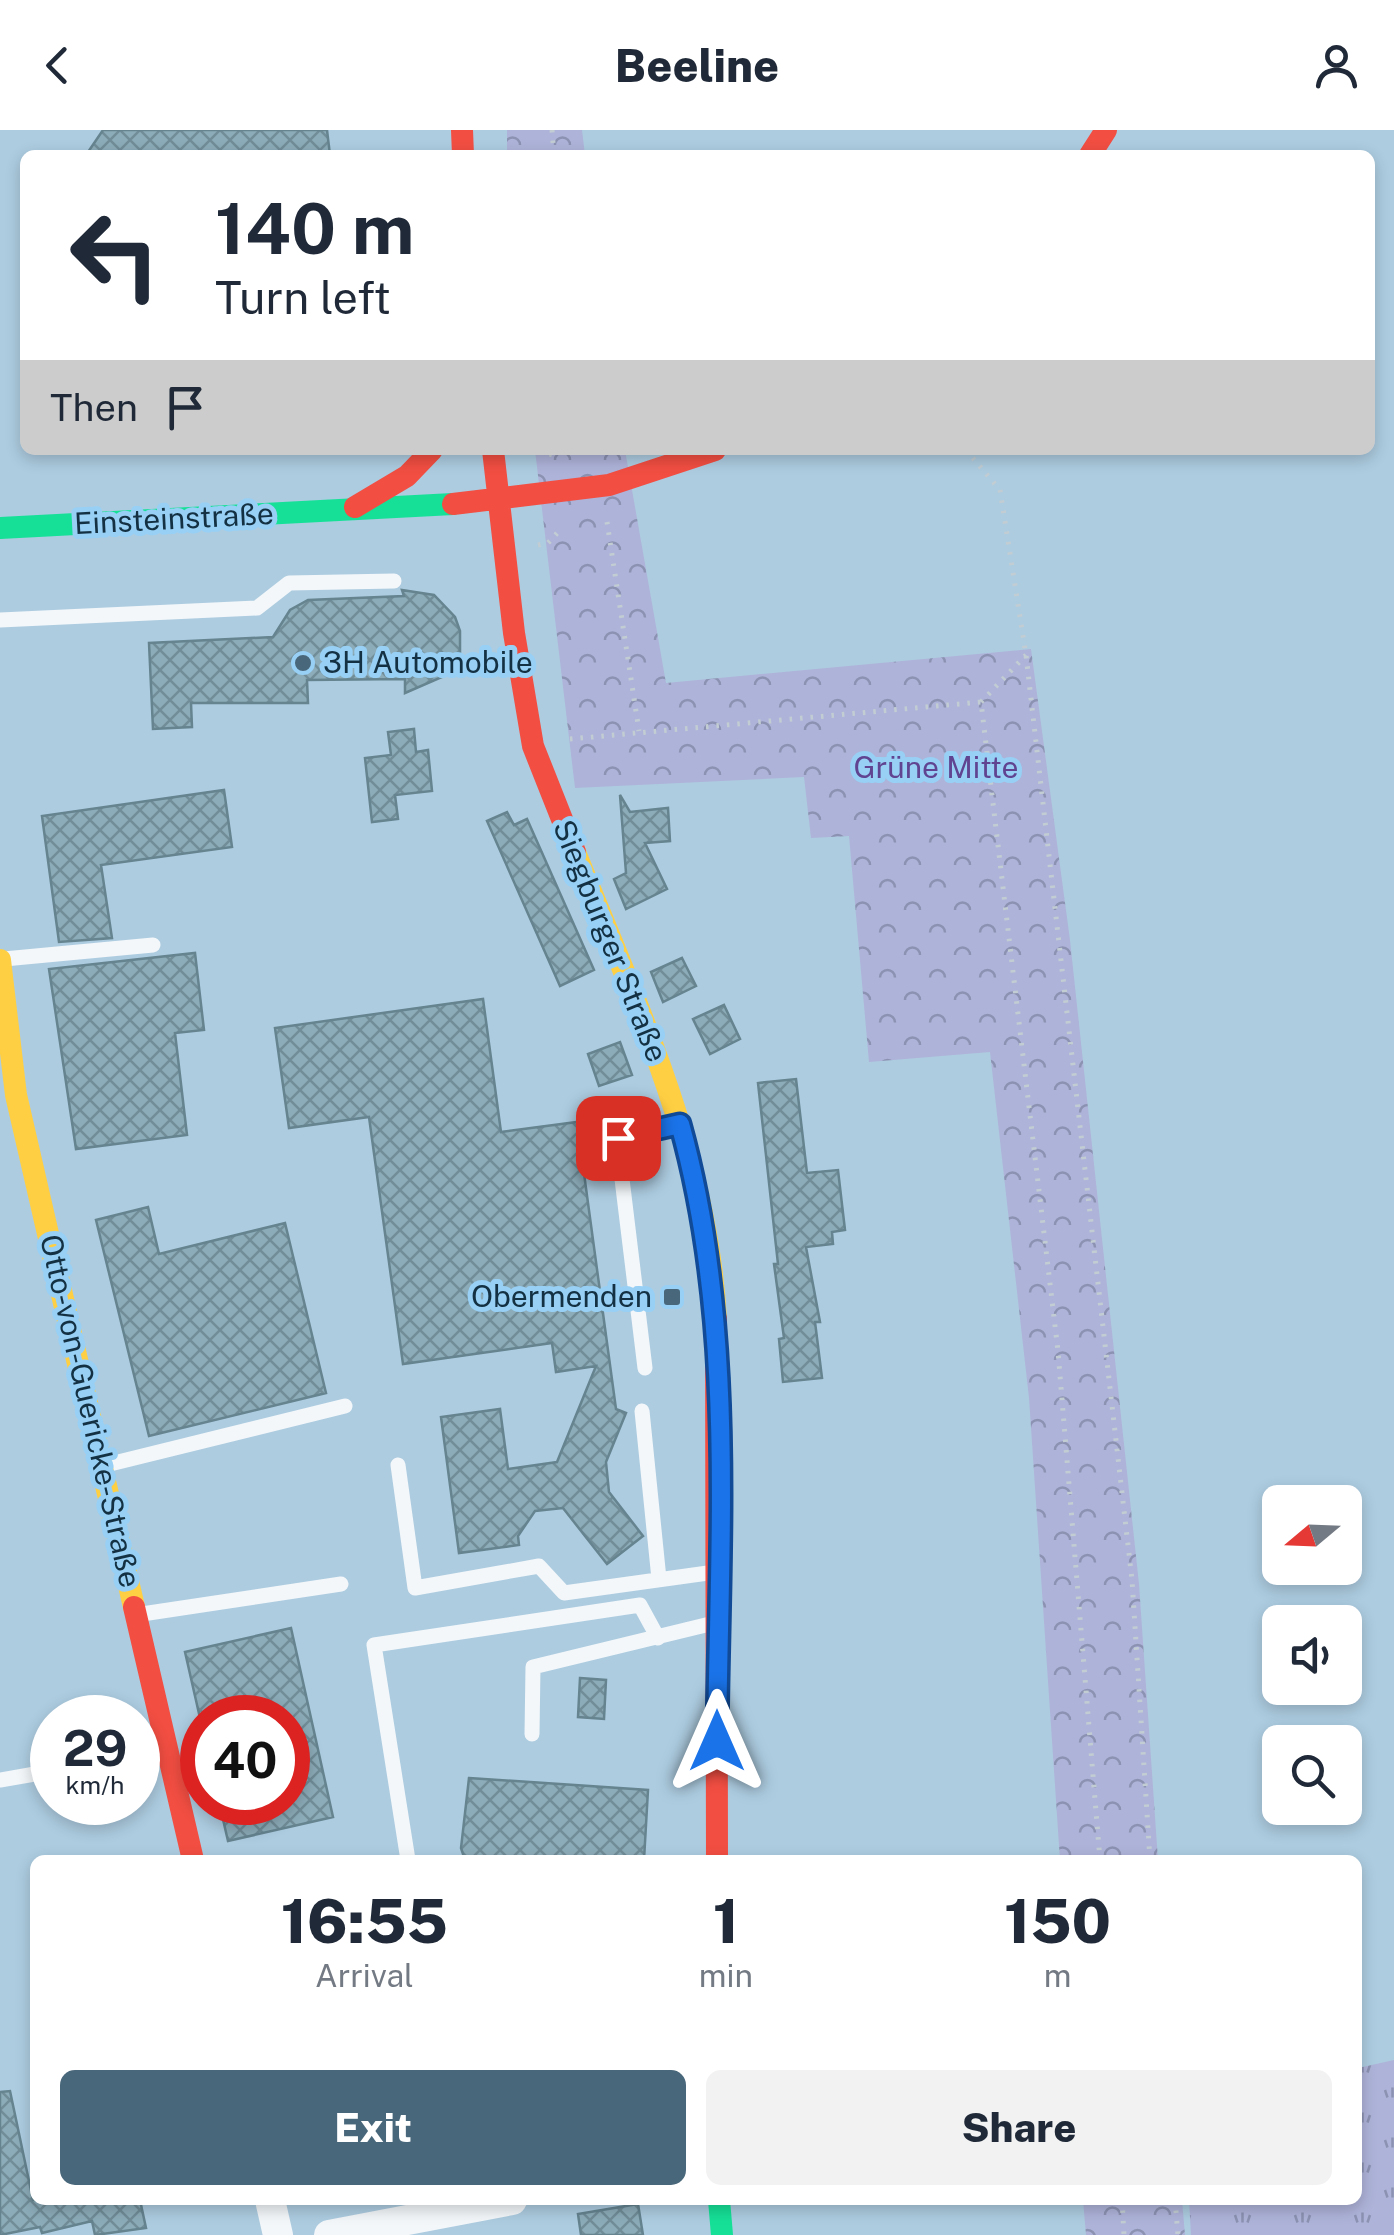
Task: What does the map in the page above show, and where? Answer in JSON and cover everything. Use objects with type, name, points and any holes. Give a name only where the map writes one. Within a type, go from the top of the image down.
[{"type":"street","name":"Einsteinstraße","points":[[348,511],[407,476],[427,455]]},
{"type":"street","name":"Siegburger Straße","points":[[493,455],[514,633],[533,746],[680,1124],[699,1192],[714,1288],[719,1382],[717,1855]]},
{"type":"street","name":"Einsteinstraße","points":[[0,528],[500,502],[608,486],[700,455]]},
{"type":"street","name":"Otto-von-Guericke-Straße","points":[[0,960],[8,1097],[102,1466],[192,1855]]},
{"type":"street","points":[[271,2205],[278,2235]]},
{"type":"street","points":[[329,2235],[476,2205]]},
{"type":"street","points":[[719,2205],[722,2235]]},
{"type":"lane","points":[[0,620],[257,608],[289,583],[394,581]]},
{"type":"lane","points":[[0,960],[154,945]]},
{"type":"lane","points":[[645,1368],[618,1138],[680,1124]]},
{"type":"lane","points":[[102,1466],[345,1406]]},
{"type":"lane","points":[[642,1411],[659,1579]]},
{"type":"lane","points":[[398,1465],[415,1588],[539,1566],[564,1593],[719,1572]]},
{"type":"lane","points":[[137,1614],[341,1584]]},
{"type":"lane","points":[[407,1855],[374,1645],[640,1605],[658,1638]]},
{"type":"lane","points":[[532,1734],[533,1666],[718,1622]]},
{"type":"lane","points":[[160,1748],[167,1746]]},
{"type":"lane","points":[[0,1780],[30,1775]]},
{"type":"path","points":[[970,455],[1000,490],[1026,654],[1130,1560],[1150,1855]]},
{"type":"path","points":[[607,522],[639,732]]},
{"type":"path","points":[[533,746],[639,732],[981,702],[1026,654]]},
{"type":"path","points":[[981,702],[1058,1351],[1100,1855]]},
{"type":"path","points":[[1122,2205],[1124,2235]]},
{"type":"path","points":[[1176,2205],[1178,2235]]},
{"type":"green space","points":[[507,130],[582,130],[584,150],[507,150]]},
{"type":"green space","name":"Grüne Mitte","points":[[536,455],[626,455],[666,683],[1031,649],[1070,940],[1139,1584],[1158,1855],[1060,1855],[1029,1398],[990,1052],[869,1062],[849,836],[811,838],[804,777],[575,788]]},
{"type":"green space","points":[[1394,2060],[1394,2235],[1191,2235],[1189,2205],[1362,2205],[1362,2067]]},
{"type":"green space","points":[[1083,2205],[1182,2205],[1185,2235],[1086,2235]]},
{"type":"building","points":[[103,130],[327,130],[329,150],[89,150]]},
{"type":"building","name":"3H Automobile","points":[[402,590],[434,595],[455,617],[460,631],[460,657],[442,677],[405,693],[405,679],[307,680],[308,703],[191,703],[192,727],[153,729],[149,643],[273,637],[290,610],[308,600],[404,596]]},
{"type":"building","points":[[414,729],[416,752],[428,750],[432,791],[395,795],[398,819],[372,822],[365,758],[391,755],[388,732]]},
{"type":"building","points":[[224,790],[232,847],[101,865],[112,938],[59,942],[42,816]]},
{"type":"building","points":[[620,795],[630,812],[668,808],[670,841],[645,843],[667,889],[626,909],[614,879],[626,873]]},
{"type":"building","points":[[507,812],[514,825],[527,819],[594,970],[560,986],[487,821]]},
{"type":"building","points":[[195,953],[204,1030],[175,1033],[187,1135],[76,1149],[49,969]]},
{"type":"building","points":[[682,958],[696,986],[663,1002],[651,972]]},
{"type":"building","points":[[483,999],[501,1132],[577,1122],[616,1409],[626,1413],[606,1462],[609,1492],[643,1536],[607,1564],[563,1508],[535,1511],[518,1536],[519,1545],[459,1553],[441,1417],[500,1409],[508,1469],[557,1462],[596,1366],[556,1372],[552,1343],[403,1364],[369,1117],[289,1128],[275,1028]]},
{"type":"building","points":[[724,1005],[740,1039],[710,1054],[693,1019]]},
{"type":"building","points":[[620,1042],[632,1075],[599,1086],[588,1054]]},
{"type":"building","points":[[796,1079],[807,1173],[838,1170],[845,1230],[832,1232],[833,1244],[806,1247],[820,1322],[815,1322],[822,1378],[783,1382],[779,1339],[784,1338],[774,1264],[778,1264],[758,1083]]},
{"type":"building","points":[[148,1207],[159,1254],[285,1223],[326,1393],[149,1436],[96,1220]]},
{"type":"building","points":[[291,1628],[306,1695],[195,1695],[185,1652]]},
{"type":"building","points":[[580,1678],[606,1680],[604,1719],[578,1717]]},
{"type":"building","points":[[310,1714],[333,1817],[310,1822]]},
{"type":"building","points":[[469,1778],[648,1790],[644,1855],[463,1855]]},
{"type":"building","points":[[224,1825],[298,1825],[228,1841]]},
{"type":"building","points":[[10,2091],[30,2186],[30,2205],[141,2205],[146,2228],[95,2235],[92,2221],[42,2233],[40,2227],[0,2235],[0,2092]]},
{"type":"building","points":[[638,2205],[643,2235],[581,2235],[578,2214]]},
{"type":"traffic: fast","points":[[0,528],[453,504]]},
{"type":"traffic: fast","points":[[719,2205],[722,2235]]},
{"type":"traffic: slow","points":[[575,852],[644,1023],[684,1139],[710,1258],[716,1319]]},
{"type":"traffic: slow","points":[[0,960],[16,1095],[134,1607]]},
{"type":"traffic: jam","points":[[462,130],[463,150]]},
{"type":"traffic: jam","points":[[1093,150],[1106,130]]},
{"type":"traffic: jam","points":[[355,507],[407,476],[427,455]]},
{"type":"traffic: jam","points":[[494,455],[514,633],[533,746],[575,852]]},
{"type":"traffic: jam","points":[[453,504],[609,485],[700,455]]},
{"type":"traffic: jam","points":[[716,1319],[717,1855]]},
{"type":"traffic: jam","points":[[134,1607],[192,1855]]},
{"type":"place","name":"3H Automobile","points":[[303,663]]},
{"type":"place","name":"Obermenden","points":[[672,1297]]},
{"type":"route","points":[[618,1138],[680,1124],[699,1192],[714,1288],[719,1382],[717,1741]]}]
